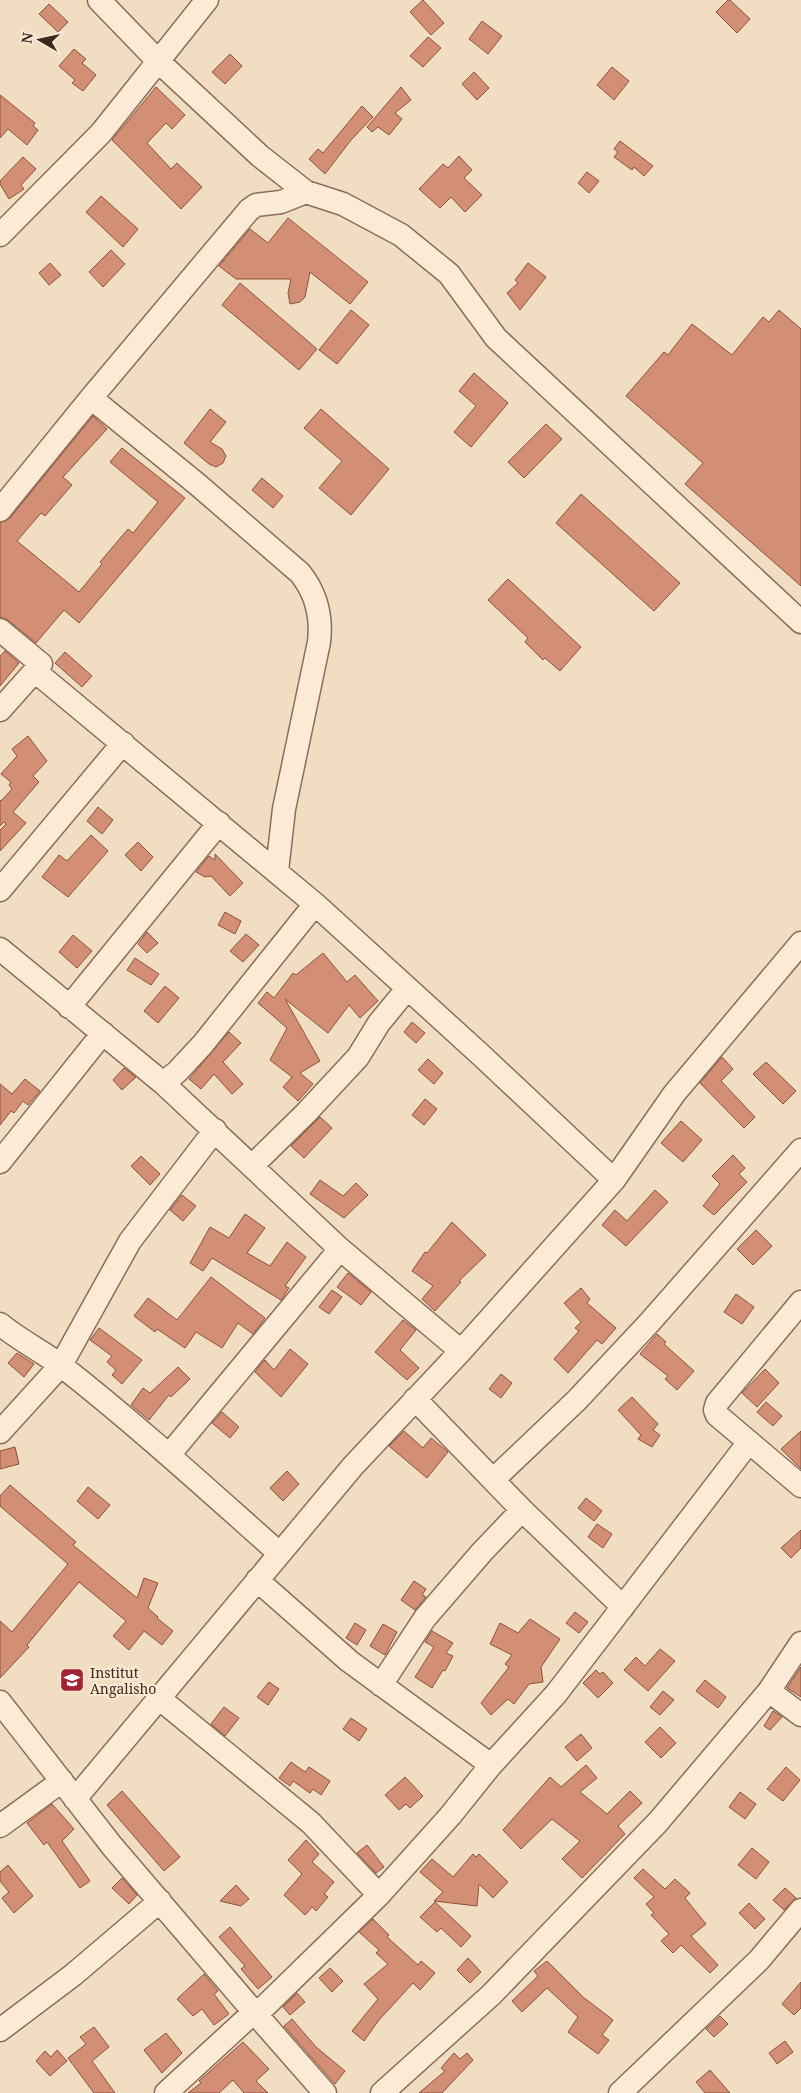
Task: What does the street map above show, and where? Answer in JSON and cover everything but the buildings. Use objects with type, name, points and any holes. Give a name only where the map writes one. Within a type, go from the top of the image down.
[{"type":"street","points":[[99,0],[158,61],[260,156],[306,192],[343,204],[401,234],[449,274],[496,338],[801,622]]},
{"type":"street","points":[[0,235],[101,133],[207,0]]},
{"type":"street","points":[[0,510],[91,398],[249,210],[256,206],[281,202],[306,192]]},
{"type":"street","points":[[91,398],[197,484],[300,573],[306,581],[318,608],[321,624],[319,642],[284,809],[277,871]]},
{"type":"street","points":[[0,630],[40,663],[41,666],[0,710]]},
{"type":"street","points":[[36,672],[315,904],[482,1056],[614,1180]]},
{"type":"street","points":[[0,890],[122,743]]},
{"type":"street","points":[[69,1007],[219,823]]},
{"type":"street","points":[[163,1083],[177,1072],[203,1044],[315,904]]},
{"type":"street","points":[[75,1799],[353,1466],[461,1351],[614,1180],[674,1094],[801,943]]},
{"type":"street","points":[[0,949],[163,1083],[340,1249],[461,1351]]},
{"type":"street","points":[[252,1166],[358,1058],[379,1023],[407,989]]},
{"type":"street","points":[[0,1162],[103,1033]]},
{"type":"street","points":[[0,1432],[61,1365],[130,1241],[215,1130]]},
{"type":"street","points":[[494,1480],[577,1400],[643,1329],[801,1150]]},
{"type":"street","points":[[169,1455],[340,1249]]},
{"type":"street","points":[[801,1302],[717,1403],[715,1410],[718,1415],[801,1486]]},
{"type":"street","points":[[0,1324],[16,1337],[61,1365],[169,1455],[279,1554]]},
{"type":"street","points":[[415,1399],[522,1510],[623,1607]]},
{"type":"street","points":[[166,2093],[255,2014],[379,1895],[450,1816],[491,1765],[556,1694],[749,1442]]},
{"type":"street","points":[[381,1685],[425,1618],[482,1552],[522,1510]]},
{"type":"street","points":[[257,1580],[349,1661],[491,1765]]},
{"type":"street","points":[[382,2093],[491,1995],[658,1822],[769,1691],[801,1643]]},
{"type":"street","points":[[769,1691],[801,1714]]},
{"type":"street","points":[[160,1699],[311,1823],[379,1895]]},
{"type":"street","points":[[0,1702],[112,1846],[325,2093]]},
{"type":"street","points":[[0,1826],[62,1781]]},
{"type":"street","points":[[0,2030],[73,1976],[160,1901]]},
{"type":"street","points":[[620,2093],[759,1960],[801,1910]]},
{"type":"place","name":"Institut Angalisho","points":[[72,1680]]}]
